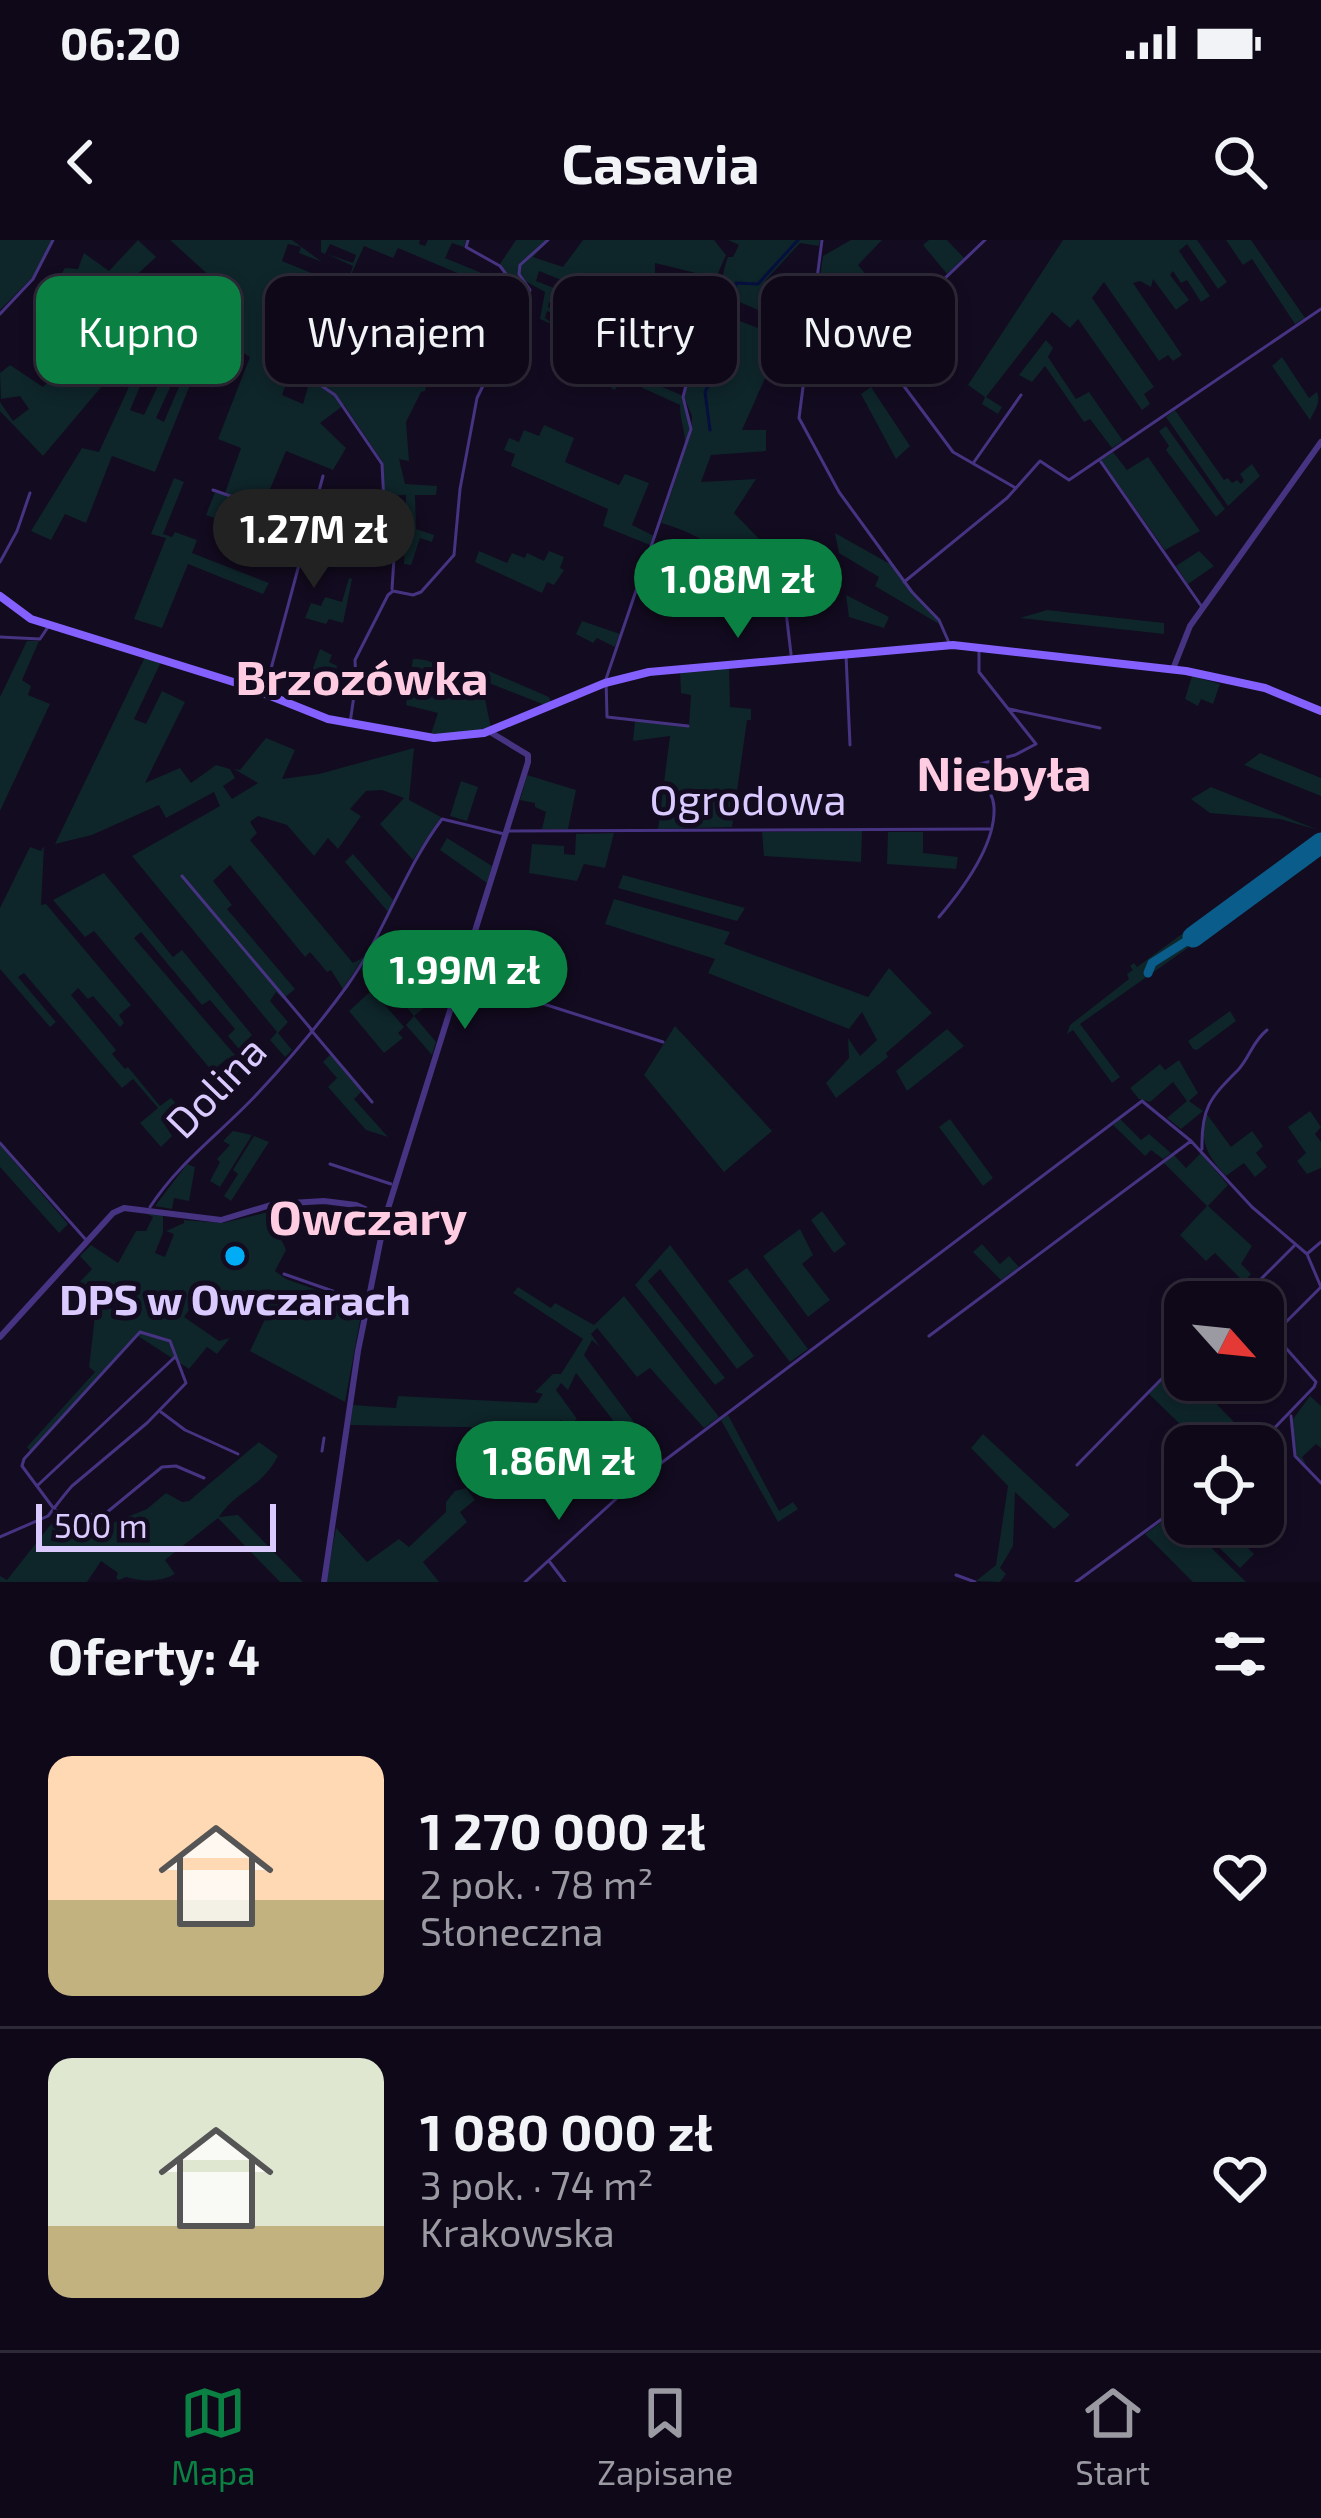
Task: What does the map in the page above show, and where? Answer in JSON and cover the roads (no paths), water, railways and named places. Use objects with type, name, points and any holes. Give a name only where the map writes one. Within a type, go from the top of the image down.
[{"type":"main road","points":[[0,596],[20,614],[49,626],[265,693],[350,725],[447,740],[490,731],[608,682],[661,670],[950,644],[1173,670],[1265,688],[1321,711]]},
{"type":"street","points":[[0,314],[33,279],[54,240]]},
{"type":"street","points":[[468,240],[466,247],[500,266],[507,276]]},
{"type":"street","points":[[521,276],[520,265],[548,240]]},
{"type":"street","points":[[822,240],[799,418],[839,492],[904,582],[939,620],[950,644]]},
{"type":"street","points":[[985,240],[874,346],[953,452],[1016,488]]},
{"type":"street","points":[[904,582],[1016,488],[1040,461],[1069,480],[1321,309]]},
{"type":"street","points":[[319,384],[335,395],[382,464],[383,508],[394,557],[392,591],[355,660],[350,725]]},
{"type":"street","points":[[392,591],[417,594],[454,556],[460,489],[484,384]]},
{"type":"street","points":[[686,384],[683,397],[692,429],[612,659],[607,716],[688,726]]},
{"type":"street","points":[[972,465],[1022,395]]},
{"type":"street","points":[[1173,670],[1185,636],[1203,608],[1321,442]]},
{"type":"street","points":[[1099,460],[1203,608]]},
{"type":"street","points":[[265,693],[323,476]]},
{"type":"street","points":[[213,490],[310,524],[383,508]]},
{"type":"street","points":[[0,562],[30,493]]},
{"type":"street","points":[[780,561],[792,658]]},
{"type":"street","points":[[0,637],[40,639],[49,626]]},
{"type":"street","points":[[939,917],[967,884],[989,829],[994,802],[972,768],[974,764],[1027,751],[1036,744],[978,671],[979,647]]},
{"type":"street","points":[[846,653],[850,745]]},
{"type":"street","points":[[1009,709],[1100,728]]},
{"type":"street","points":[[324,1582],[342,1443],[385,1217],[529,758],[490,731]]},
{"type":"street","name":"Dolina","points":[[150,1208],[184,1162],[261,1090],[349,983],[380,938],[401,884],[442,818],[506,833]]},
{"type":"street","name":"Ogrodowa","points":[[506,833],[989,829]]},
{"type":"street","points":[[182,876],[372,1102]]},
{"type":"street","points":[[460,977],[663,1042]]},
{"type":"street","points":[[1201,1151],[1207,1107],[1222,1083],[1242,1066],[1250,1046],[1268,1030]]},
{"type":"street","points":[[525,1582],[598,1513],[1142,1101],[1191,1141],[1252,1207],[1307,1254],[1321,1287],[1278,1330],[1282,1346],[1316,1382],[1279,1425]]},
{"type":"street","points":[[929,1336],[1191,1141]]},
{"type":"street","points":[[0,1143],[89,1243]]},
{"type":"street","points":[[330,1164],[394,1185]]},
{"type":"street","points":[[0,1337],[117,1210],[150,1208],[221,1220],[274,1204],[327,1202],[356,1205],[385,1217]]},
{"type":"street","points":[[1307,1254],[1321,1242]]},
{"type":"street","points":[[1259,1281],[1296,1245]]},
{"type":"street","points":[[284,1274],[367,1303]]},
{"type":"street","points":[[0,1538],[48,1516],[53,1509],[72,1486],[186,1383],[170,1341],[144,1331],[24,1459],[24,1471],[53,1509],[68,1518],[106,1513],[162,1467],[176,1466],[204,1478]]},
{"type":"street","points":[[36,1486],[177,1357]]},
{"type":"street","points":[[1077,1465],[1164,1376]]},
{"type":"street","points":[[159,1410],[185,1430],[238,1454]]},
{"type":"street","points":[[1291,1414],[1295,1456],[1321,1483]]},
{"type":"street","points":[[322,1451],[324,1438]]},
{"type":"street","points":[[1076,1582],[1164,1517]]},
{"type":"street","points":[[548,1560],[565,1582]]},
{"type":"street","points":[[956,1575],[975,1582]]},
{"type":"waterway","points":[[710,430],[705,392],[727,349],[736,283],[758,284],[798,240]]},
{"type":"place","name":"DPS w Owczarach","points":[[235,1256]]},
{"type":"district","name":"Brzozówka","points":[[362,678]]},
{"type":"district","name":"Niebyła","points":[[1004,774]]},
{"type":"district","name":"Owczary","points":[[368,1218]]}]
